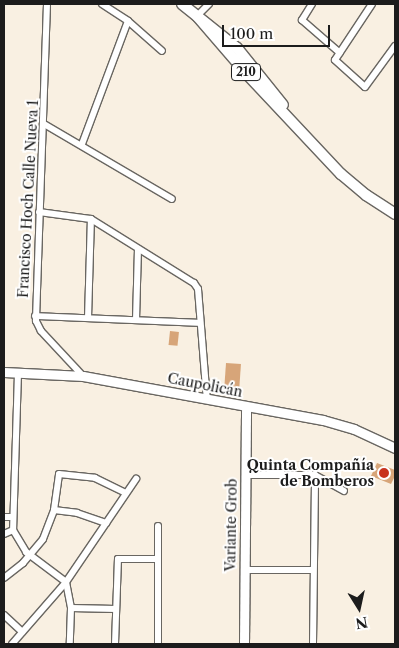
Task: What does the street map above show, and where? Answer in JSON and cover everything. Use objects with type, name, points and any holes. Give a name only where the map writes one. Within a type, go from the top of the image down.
[{"type":"main road","name":"210","points":[[191,8],[237,48],[270,86],[296,126],[353,185],[395,214]]},
{"type":"street","name":"Francisco Hoch Calle Nueva 1","points":[[47,4],[44,124],[35,316],[39,329],[83,376]]},
{"type":"street","points":[[102,4],[128,21],[162,52]]},
{"type":"street","points":[[191,8],[209,4]]},
{"type":"street","points":[[312,4],[302,20],[340,53]]},
{"type":"street","points":[[372,4],[335,60],[365,87],[395,46]]},
{"type":"street","points":[[82,144],[128,21]]},
{"type":"street","points":[[44,124],[82,144],[172,199]]},
{"type":"street","points":[[39,212],[91,219],[194,283],[198,289],[207,400]]},
{"type":"street","points":[[88,318],[91,219]]},
{"type":"street","points":[[136,320],[138,249]]},
{"type":"street","points":[[35,316],[200,323]]},
{"type":"street","name":"Caupolicán","points":[[4,372],[83,376],[332,422],[366,434],[395,448]]},
{"type":"street","points":[[18,373],[13,530],[19,543],[31,556],[66,582],[71,608],[70,644]]},
{"type":"street","name":"Variante Grob","points":[[244,644],[246,407]]},
{"type":"street","points":[[4,578],[31,556],[43,539],[54,510],[59,474],[96,478],[126,493]]},
{"type":"street","points":[[245,475],[315,475],[344,492]]},
{"type":"street","points":[[313,644],[315,475]]},
{"type":"street","points":[[12,644],[66,582],[136,479]]},
{"type":"street","points":[[54,510],[78,513],[106,523]]},
{"type":"street","points":[[4,517],[13,517]]},
{"type":"street","points":[[158,526],[158,644]]},
{"type":"street","points":[[4,534],[13,530]]},
{"type":"street","points":[[115,644],[118,558],[158,559]]},
{"type":"street","points":[[244,570],[314,570]]},
{"type":"street","points":[[71,608],[116,609]]},
{"type":"street","points":[[4,615],[22,632]]},
{"type":"building","points":[[170,331],[179,332],[177,346],[169,345]]},
{"type":"building","points":[[226,363],[241,364],[239,388],[224,387]]},
{"type":"building","name":"Quinta Compañía de Bomberos","points":[[377,463],[395,470],[395,476],[391,484],[371,476]]},
{"type":"place","name":"Quinta Compañía de Bomberos","points":[[384,473]]}]
